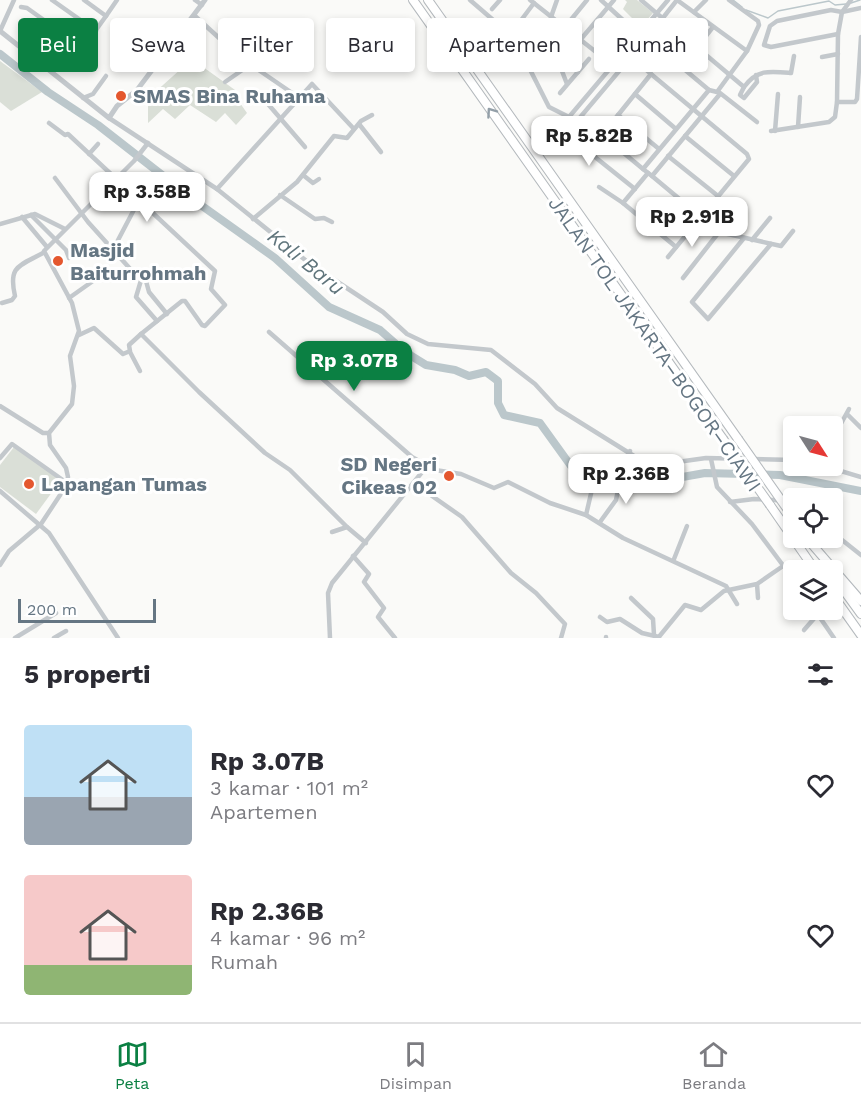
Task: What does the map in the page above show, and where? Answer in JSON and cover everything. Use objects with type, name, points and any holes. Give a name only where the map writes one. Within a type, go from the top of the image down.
[{"type":"highway","name":"JALAN TOL JAKARTA–BOGOR–CIAWI","points":[[413,0],[809,560]]},
{"type":"highway","name":"JALAN TOL JAKARTA–BOGOR–CIAWI","points":[[428,0],[783,503]]},
{"type":"highway","points":[[561,212],[571,204]]},
{"type":"highway","points":[[816,548],[861,601]]},
{"type":"highway","points":[[843,589],[861,614]]},
{"type":"highway","points":[[843,610],[861,635]]},
{"type":"street","points":[[14,0],[0,31],[110,118],[217,189],[331,279],[383,312],[396,327],[428,344],[491,350],[535,384],[557,408],[655,464],[711,459],[783,460]]},
{"type":"street","points":[[52,0],[78,18]]},
{"type":"street","points":[[62,7],[66,0]]},
{"type":"street","points":[[98,28],[117,0]]},
{"type":"street","points":[[110,118],[117,106],[137,90],[195,16],[203,2],[195,0]]},
{"type":"street","points":[[470,0],[492,18]]},
{"type":"street","points":[[492,9],[500,0]]},
{"type":"street","points":[[551,16],[557,0]]},
{"type":"street","points":[[572,18],[587,0]]},
{"type":"street","points":[[602,0],[621,18]]},
{"type":"street","points":[[582,38],[614,0]]},
{"type":"street","points":[[642,0],[662,18]]},
{"type":"street","points":[[653,18],[668,0]]},
{"type":"street","points":[[664,18],[677,0],[747,51]]},
{"type":"street","points":[[694,12],[706,0]]},
{"type":"street","points":[[623,203],[648,173],[668,156],[685,136],[719,93],[747,51],[759,23],[729,0]]},
{"type":"street","points":[[778,94],[773,131],[832,121],[836,115],[837,102],[838,34],[842,12],[851,0]]},
{"type":"street","points":[[86,1],[106,15]]},
{"type":"street","points":[[522,18],[531,1],[554,18]]},
{"type":"street","points":[[21,7],[40,18]]},
{"type":"street","points":[[838,34],[771,47],[764,45],[770,26],[777,21],[831,10],[842,12],[861,8]]},
{"type":"street","points":[[0,16],[9,9]]},
{"type":"street","points":[[195,16],[218,38]]},
{"type":"street","points":[[708,34],[713,27]]},
{"type":"street","points":[[582,40],[594,50]]},
{"type":"street","points":[[837,102],[855,102],[858,98],[861,40]]},
{"type":"street","points":[[822,57],[838,54]]},
{"type":"street","points":[[756,75],[757,82],[744,98],[740,95],[752,76],[767,71],[791,73],[794,56]]},
{"type":"street","points":[[708,57],[744,87]]},
{"type":"street","points":[[582,67],[589,59]]},
{"type":"street","points":[[225,82],[239,72]]},
{"type":"street","points":[[262,72],[298,97]]},
{"type":"street","points":[[533,72],[549,106],[565,117],[574,114],[608,72]]},
{"type":"street","points":[[562,72],[567,84]]},
{"type":"street","points":[[560,93],[578,72]]},
{"type":"street","points":[[572,127],[617,72]]},
{"type":"street","points":[[649,72],[747,153],[749,159],[668,257]]},
{"type":"street","points":[[689,72],[709,90],[719,93],[757,122]]},
{"type":"street","points":[[634,189],[590,153],[651,74]]},
{"type":"street","points":[[83,98],[93,93],[106,76]]},
{"type":"street","points":[[217,189],[298,97],[314,85],[354,129]]},
{"type":"street","points":[[648,173],[659,149],[709,90]]},
{"type":"street","points":[[635,94],[676,129]]},
{"type":"street","points":[[798,127],[800,97]]},
{"type":"street","points":[[268,104],[305,147]]},
{"type":"street","points":[[253,219],[303,175],[334,136],[347,138],[358,124],[372,115]]},
{"type":"street","points":[[618,115],[659,149]]},
{"type":"street","points":[[49,123],[66,135],[68,134],[138,202],[208,262],[217,274],[211,289],[224,303],[224,308],[204,326],[185,301],[167,314],[129,345],[130,352],[140,371]]},
{"type":"street","points":[[358,124],[381,152]]},
{"type":"street","points":[[602,135],[721,232],[781,246],[794,231]]},
{"type":"street","points":[[685,136],[734,176]]},
{"type":"street","points":[[2,303],[12,300],[15,296],[11,280],[13,274],[24,264],[43,254],[64,229],[134,161],[148,143]]},
{"type":"street","points":[[89,154],[98,144]]},
{"type":"street","points":[[668,156],[718,196]]},
{"type":"street","points":[[303,175],[312,183],[319,179]]},
{"type":"street","points":[[55,178],[111,248],[133,272],[142,277],[149,292],[167,314]]},
{"type":"street","points":[[599,188],[623,203],[676,247]]},
{"type":"street","points":[[280,195],[315,219],[324,218],[332,222]]},
{"type":"street","points":[[111,248],[117,242],[138,202]]},
{"type":"street","points":[[683,278],[744,207]]},
{"type":"street","points":[[0,224],[31,215],[64,229]]},
{"type":"street","points":[[31,215],[69,258]]},
{"type":"street","points":[[22,216],[47,247]]},
{"type":"street","points":[[752,240],[770,218]]},
{"type":"street","points":[[744,238],[692,302],[708,319],[771,244]]},
{"type":"street","points":[[0,565],[9,551],[41,524],[67,483],[66,468],[50,445],[49,434],[72,404],[74,386],[70,356],[79,335],[69,298],[43,254]]},
{"type":"street","points":[[142,277],[136,297],[158,321]]},
{"type":"street","points":[[69,298],[93,280]]},
{"type":"street","points":[[79,335],[94,328],[119,353],[130,352]]},
{"type":"street","points":[[269,332],[398,445],[427,466],[435,470],[461,474],[494,488],[508,483],[550,503],[586,515],[623,538],[674,559],[730,589],[732,598],[737,604]]},
{"type":"street","points":[[141,334],[199,392],[265,453],[290,470],[366,543]]},
{"type":"street","points":[[0,406],[43,434],[49,434]]},
{"type":"street","points":[[843,422],[849,412],[861,428]]},
{"type":"street","points":[[0,458],[12,444],[67,483]]},
{"type":"street","points":[[600,522],[616,501],[623,465],[630,451]]},
{"type":"street","points":[[657,637],[685,605],[701,610],[724,591],[758,584],[783,566],[752,524],[717,487],[713,478],[711,459]]},
{"type":"street","points":[[330,638],[330,588],[353,556],[415,484],[427,466]]},
{"type":"street","points":[[843,472],[861,477]]},
{"type":"street","points":[[415,484],[462,517],[511,573],[536,592],[565,624],[565,633],[561,638]]},
{"type":"street","points":[[586,515],[593,485]]},
{"type":"street","points":[[0,491],[41,524],[59,547],[117,638]]},
{"type":"street","points":[[730,502],[754,499],[783,500]]},
{"type":"street","points":[[674,559],[687,526]]},
{"type":"street","points":[[332,532],[347,527]]},
{"type":"street","points":[[843,541],[861,555]]},
{"type":"street","points":[[353,556],[369,575],[364,584],[384,608],[378,617],[391,637]]},
{"type":"street","points":[[758,584],[758,598]]},
{"type":"street","points":[[632,598],[653,619],[657,637]]},
{"type":"street","points":[[15,638],[25,635],[56,614]]},
{"type":"street","points":[[600,617],[608,622],[620,619],[642,633],[657,637]]},
{"type":"street","points":[[804,630],[810,620]]},
{"type":"street","points":[[822,620],[834,638]]},
{"type":"street","points":[[54,638],[66,631]]},
{"type":"shaded area","points":[[625,0],[637,0],[653,13],[649,18],[632,18],[623,9],[627,2]]},
{"type":"shaded area","points":[[0,61],[42,92],[11,111],[0,102]]},
{"type":"shaded area","points":[[206,69],[235,90],[235,96],[247,113],[236,125],[225,113],[216,122],[190,105],[175,119],[163,109],[148,123],[148,101],[178,72],[206,72]]},
{"type":"shaded area","name":"Lapangan Tumas","points":[[14,447],[61,480],[36,514],[0,487],[0,465]]},
{"type":"waterway","points":[[733,0],[742,7]]},
{"type":"waterway","points":[[851,3],[860,0]]},
{"type":"waterway","points":[[746,10],[768,18],[778,11],[829,1],[835,5],[846,4]]},
{"type":"waterway","name":"Kali Baru","points":[[0,54],[48,92],[98,125],[198,203],[275,258],[329,307],[380,330],[405,352],[426,365],[455,370],[469,376],[486,372],[498,381],[498,403],[504,415],[540,423],[571,466],[616,468],[660,481],[705,473],[780,475],[861,491]]},
{"type":"place","name":"SMAS Bina Ruhama","points":[[121,96]]},
{"type":"place","name":"Masjid Baiturrohmah","points":[[58,261]]},
{"type":"place","name":"SD Negeri Cikeas 02","points":[[449,476]]},
{"type":"place","name":"Lapangan Tumas","points":[[29,484]]}]
